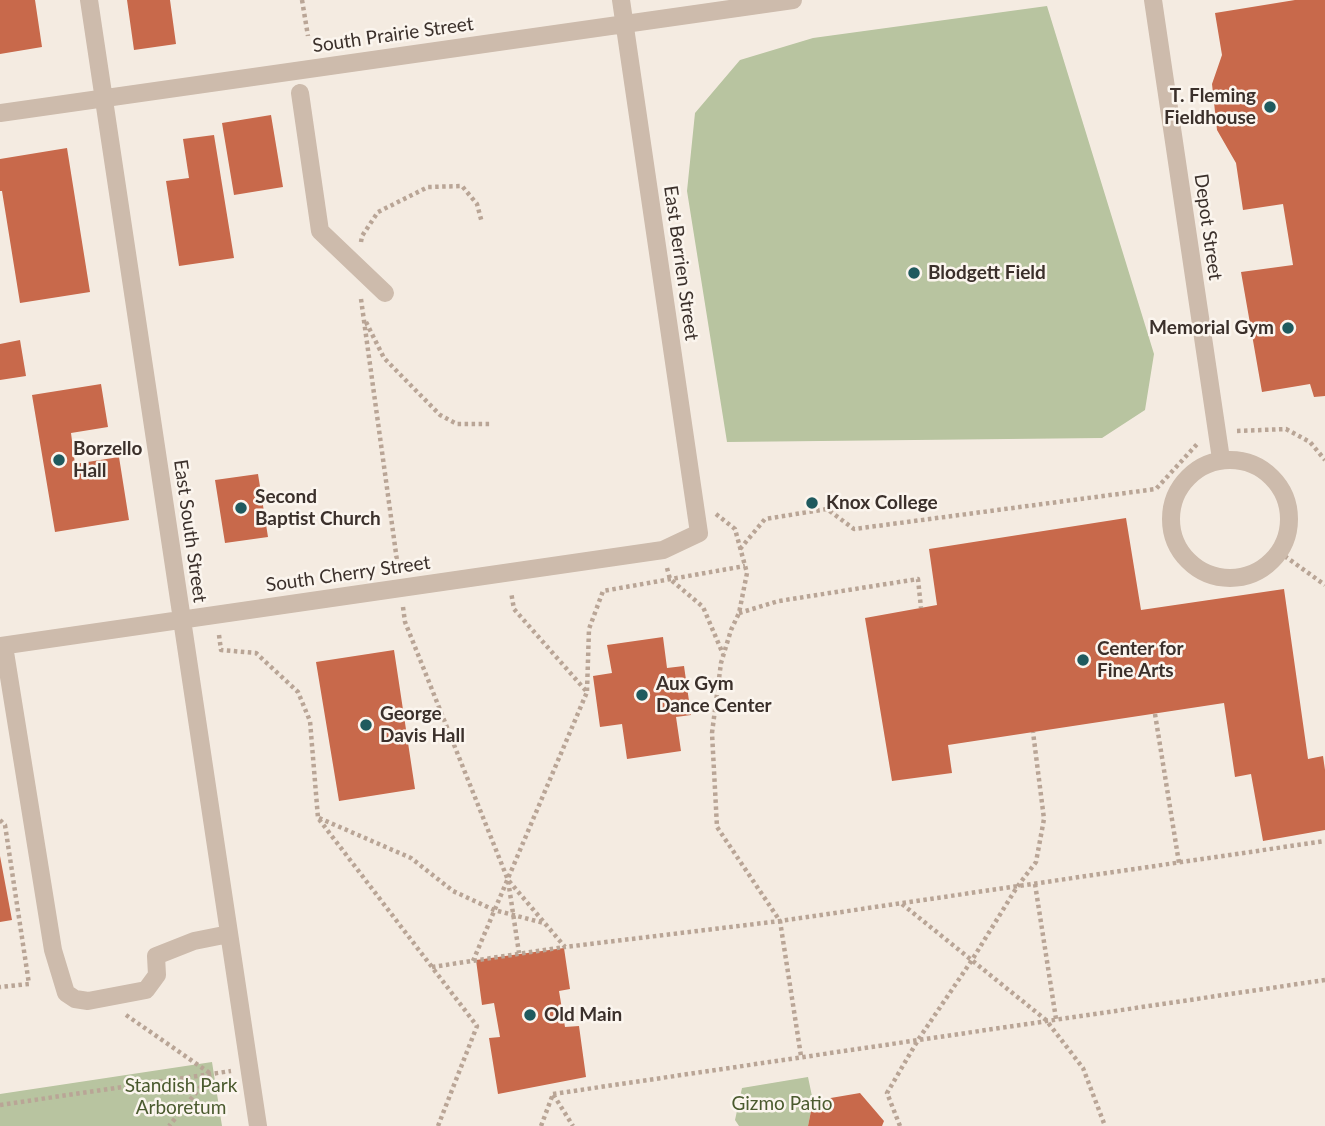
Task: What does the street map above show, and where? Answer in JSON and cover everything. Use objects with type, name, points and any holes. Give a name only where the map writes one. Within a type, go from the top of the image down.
[{"type":"street","name":"East South Street","points":[[89,0],[258,1126]]},
{"type":"street","name":"East Berrien Street","points":[[621,0],[699,533]]},
{"type":"street","name":"South Prairie Street","points":[[0,113],[793,0]]},
{"type":"street","name":"Depot Street","points":[[1153,0],[1221,459]]},
{"type":"street","points":[[300,93],[320,231],[385,293]]},
{"type":"street","points":[[1221,459],[1239,459],[1257,465],[1272,476],[1283,491],[1289,509],[1289,527],[1279,552],[1256,573],[1237,578],[1217,577],[1198,569],[1183,555],[1173,537],[1170,516],[1175,496],[1186,479],[1202,466],[1221,459]]},
{"type":"street","name":"South Cherry Street","points":[[2,646],[663,550],[699,533]]},
{"type":"street","points":[[2,646],[53,950],[62,988],[75,999],[111,1003],[146,990],[157,975],[156,956],[194,941],[229,934]]},
{"type":"path","points":[[302,0],[308,36]]},
{"type":"path","points":[[482,223],[477,204],[462,186],[428,187],[378,212],[362,236],[356,265],[405,622],[508,880],[519,953]]},
{"type":"path","points":[[363,316],[384,358],[440,415],[457,424],[492,424]]},
{"type":"path","points":[[740,549],[765,520],[827,509],[854,529],[1156,489],[1200,440],[1217,433],[1286,429],[1310,442],[1325,460]]},
{"type":"path","points":[[694,496],[735,529],[747,573],[739,613],[723,653],[712,733],[717,827],[780,921],[801,1056]]},
{"type":"path","points":[[663,550],[670,579],[702,607],[723,653]]},
{"type":"path","points":[[1279,552],[1325,585]]},
{"type":"path","points":[[473,961],[587,692],[589,629],[603,592],[745,566]]},
{"type":"path","points":[[507,572],[514,609],[587,692]]},
{"type":"path","points":[[739,613],[779,601],[918,579],[921,608]]},
{"type":"path","points":[[216,614],[222,650],[256,653],[298,692],[310,721],[318,818],[477,1026],[438,1126]]},
{"type":"path","points":[[1155,714],[1179,863]]},
{"type":"path","points":[[901,1126],[887,1093],[1017,887],[1037,862],[1044,819],[1033,732]]},
{"type":"path","points":[[318,818],[411,858],[453,891],[494,909],[544,923]]},
{"type":"path","points":[[0,820],[5,825],[29,984],[0,987]]},
{"type":"path","points":[[432,967],[519,953],[902,904],[1325,841]]},
{"type":"path","points":[[508,880],[565,947]]},
{"type":"path","points":[[1035,884],[1056,1019]]},
{"type":"path","points":[[902,904],[1046,1020],[1083,1068],[1105,1126]]},
{"type":"path","points":[[553,1094],[1325,980]]},
{"type":"path","points":[[111,1003],[211,1074]]},
{"type":"path","points":[[0,1105],[250,1069]]},
{"type":"path","points":[[169,1126],[211,1074]]},
{"type":"path","points":[[541,1126],[553,1094]]},
{"type":"path","points":[[553,1094],[573,1126]]},
{"type":"green space","name":"Blodgett Field","points":[[1047,6],[1154,354],[1145,410],[1102,438],[727,442],[687,191],[695,113],[740,60],[813,38]]},
{"type":"green space","name":"Standish Park Arboretum","points":[[212,1062],[222,1126],[0,1126],[0,1094]]},
{"type":"green space","name":"Gizmo Patio","points":[[808,1077],[813,1101],[808,1126],[739,1126],[735,1120],[742,1088]]},
{"type":"building","points":[[0,0],[35,0],[42,47],[0,54]]},
{"type":"building","points":[[127,0],[170,0],[176,44],[134,50]]},
{"type":"building","name":"T. Fleming Fieldhouse","points":[[1295,0],[1325,0],[1325,396],[1314,397],[1310,384],[1262,392],[1241,272],[1293,265],[1283,204],[1243,210],[1236,163],[1217,130],[1212,84],[1222,55],[1215,13]]},
{"type":"building","points":[[271,115],[283,187],[234,195],[222,123]]},
{"type":"building","points":[[214,135],[234,258],[179,266],[166,181],[189,178],[183,139]]},
{"type":"building","points":[[67,148],[90,292],[20,303],[0,191],[0,159]]},
{"type":"building","points":[[20,340],[26,376],[0,380],[0,344]]},
{"type":"building","name":"Borzello Hall","points":[[101,384],[108,427],[71,433],[75,464],[119,457],[129,520],[55,532],[32,395]]},
{"type":"building","name":"Second Baptist Church","points":[[258,474],[268,537],[225,543],[215,480]]},
{"type":"building","name":"Center for Fine Arts","points":[[1126,518],[1141,610],[1284,589],[1308,759],[1323,756],[1325,830],[1263,841],[1251,774],[1235,777],[1224,703],[948,745],[952,773],[892,781],[865,618],[937,605],[929,549]]},
{"type":"building","name":"Aux Gym Dance Center","points":[[663,637],[667,668],[684,666],[691,715],[676,717],[681,751],[627,759],[622,724],[600,727],[593,676],[612,673],[607,645]]},
{"type":"building","name":"George Davis Hall","points":[[394,650],[415,789],[339,801],[316,662]]},
{"type":"building","points":[[0,856],[12,920],[0,922]]},
{"type":"building","name":"Old Main","points":[[564,948],[570,989],[559,991],[565,1027],[579,1026],[586,1077],[498,1094],[489,1038],[500,1037],[494,1003],[482,1005],[476,960]]},
{"type":"building","points":[[860,1093],[884,1121],[882,1126],[808,1126],[813,1101]]},
{"type":"place","name":"T. Fleming Fieldhouse","points":[[1270,107]]},
{"type":"place","name":"Blodgett Field","points":[[914,273]]},
{"type":"place","name":"Memorial Gym","points":[[1288,328]]},
{"type":"place","name":"Borzello Hall","points":[[59,460]]},
{"type":"place","name":"Knox College","points":[[812,503]]},
{"type":"place","name":"Second Baptist Church","points":[[241,508]]},
{"type":"place","name":"Center for Fine Arts","points":[[1083,660]]},
{"type":"place","name":"Aux Gym Dance Center","points":[[642,695]]},
{"type":"place","name":"George Davis Hall","points":[[366,725]]},
{"type":"place","name":"Old Main","points":[[530,1015]]}]
